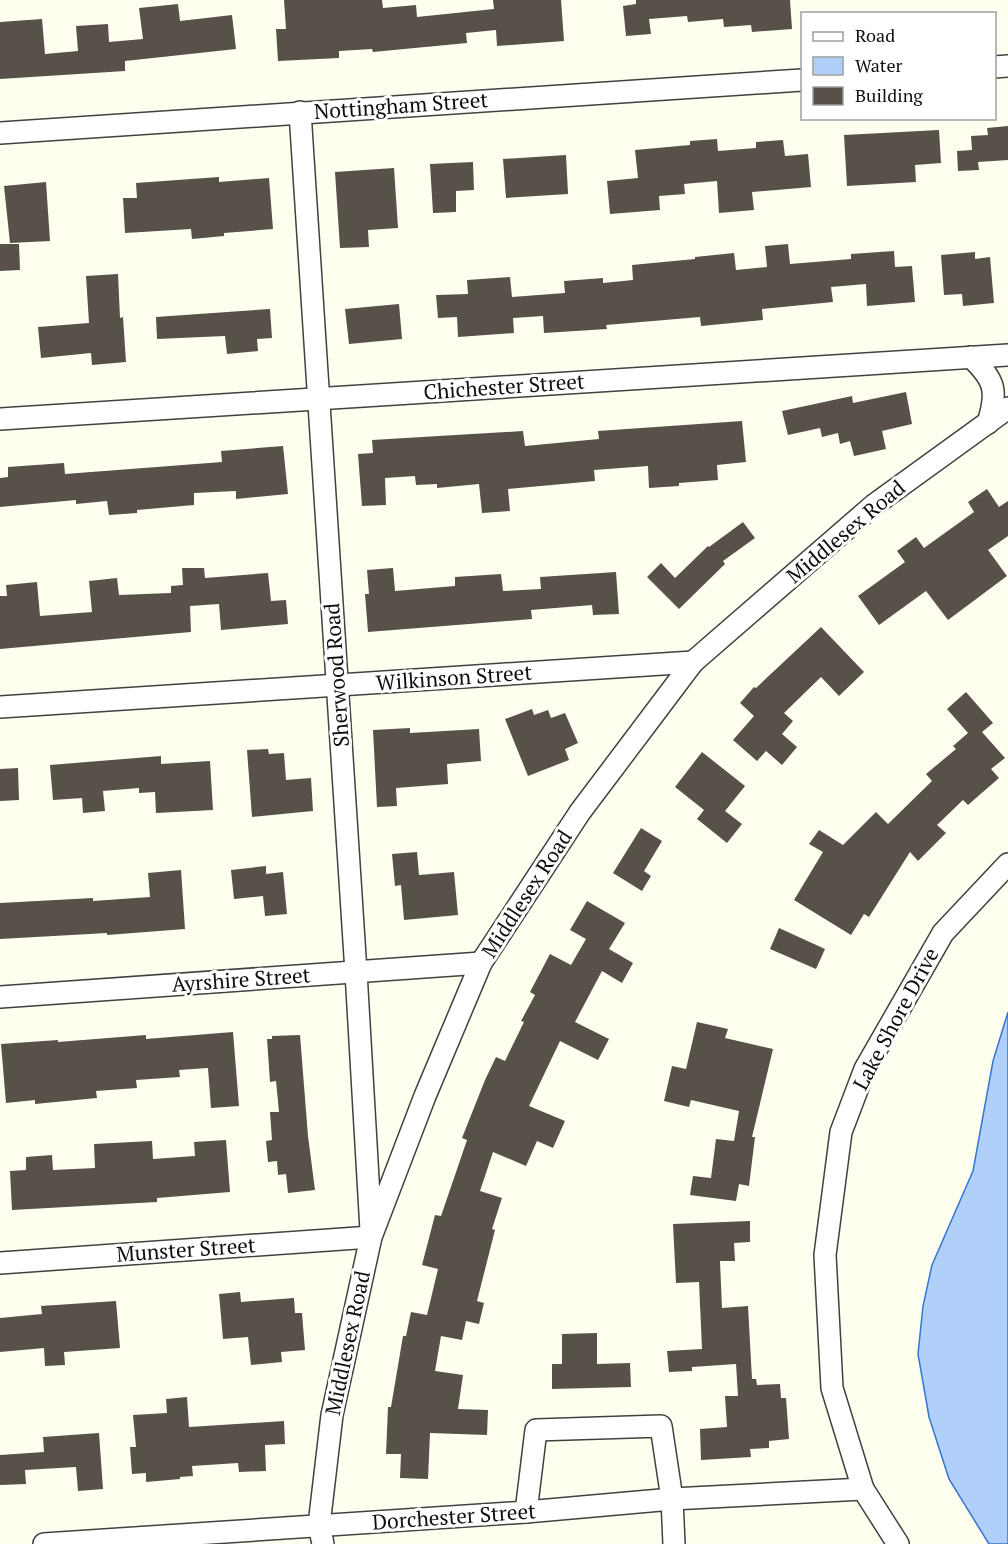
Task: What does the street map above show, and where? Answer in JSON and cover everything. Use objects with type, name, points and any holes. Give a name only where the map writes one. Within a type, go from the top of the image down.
[{"type":"street","name":"Nottingham Street","points":[[0,133],[801,80]]},
{"type":"street","name":"Sherwood Road","points":[[300,112],[371,1237]]},
{"type":"street","name":"Chichester Street","points":[[0,419],[1008,355]]},
{"type":"street","points":[[971,357],[986,371],[992,383],[995,403],[988,423]]},
{"type":"street","name":"Middlesex Road","points":[[321,1535],[332,1415],[371,1237],[425,1096],[481,963],[580,812],[693,662],[874,505],[1008,408]]},
{"type":"street","name":"Wilkinson Street","points":[[0,707],[693,662]]},
{"type":"street","name":"Lake Shore Drive","points":[[897,1544],[864,1489],[832,1388],[825,1255],[841,1132],[865,1069],[943,933],[1008,864]]},
{"type":"street","name":"Ayrshire Street","points":[[0,997],[481,963]]},
{"type":"street","name":"Munster Street","points":[[0,1263],[371,1237]]},
{"type":"street","points":[[526,1512],[536,1430],[661,1426],[672,1499],[674,1544]]},
{"type":"street","name":"Dorchester Street","points":[[44,1544],[321,1535],[526,1512],[672,1499],[864,1489]]},
{"type":"water","points":[[1008,1012],[1008,1544],[989,1544],[949,1479],[929,1417],[918,1354],[923,1306],[932,1265],[973,1171],[993,1061]]},
{"type":"building","points":[[284,0],[382,0],[383,8],[416,5],[417,17],[494,9],[493,0],[561,0],[564,41],[497,46],[496,30],[466,33],[467,43],[373,52],[372,49],[339,51],[339,58],[278,61],[276,29],[286,29]]},
{"type":"building","points":[[636,0],[790,0],[792,29],[752,32],[751,25],[724,27],[723,19],[688,22],[687,16],[649,19],[651,34],[626,36],[623,6],[636,4]]},
{"type":"building","points":[[178,4],[180,21],[232,15],[236,49],[125,61],[125,71],[0,79],[0,22],[42,19],[45,54],[78,51],[76,26],[108,24],[109,42],[143,39],[139,8]]},
{"type":"building","points":[[1008,126],[1008,160],[978,162],[979,170],[958,171],[957,151],[972,150],[971,136],[988,135],[987,128]]},
{"type":"building","points":[[939,130],[941,163],[915,165],[916,182],[847,186],[844,135]]},
{"type":"building","points":[[717,139],[718,151],[756,148],[756,142],[783,140],[785,156],[808,154],[811,187],[752,192],[754,210],[719,213],[717,181],[684,184],[685,194],[659,196],[660,210],[610,214],[607,181],[638,178],[635,150],[690,145],[690,141]]},
{"type":"building","points":[[566,155],[568,194],[506,198],[503,159]]},
{"type":"building","points":[[473,162],[474,190],[456,191],[456,212],[433,213],[430,164]]},
{"type":"building","points":[[394,168],[398,228],[368,230],[369,247],[340,248],[335,172]]},
{"type":"building","points":[[219,177],[219,182],[269,178],[273,229],[224,233],[224,236],[192,239],[191,229],[125,233],[123,198],[137,198],[136,183]]},
{"type":"building","points":[[46,182],[50,241],[10,243],[4,186]]},
{"type":"building","points":[[0,244],[19,244],[20,270],[0,271]]},
{"type":"building","points":[[788,244],[790,264],[851,259],[851,254],[894,251],[895,267],[912,266],[915,302],[867,306],[866,284],[831,287],[833,302],[762,309],[763,320],[701,326],[700,317],[606,325],[607,329],[544,333],[543,316],[513,318],[514,333],[458,337],[457,317],[438,318],[436,295],[468,294],[467,280],[510,277],[512,297],[565,293],[564,281],[603,278],[603,283],[633,280],[632,265],[734,253],[736,270],[767,267],[765,246]]},
{"type":"building","points":[[975,252],[975,259],[990,257],[994,303],[963,306],[962,294],[944,295],[941,255]]},
{"type":"building","points":[[118,274],[120,318],[123,317],[126,362],[92,365],[91,353],[41,358],[38,327],[89,323],[86,276]]},
{"type":"building","points":[[399,304],[402,339],[349,344],[345,309]]},
{"type":"building","points":[[270,309],[272,338],[257,339],[258,351],[227,354],[225,336],[157,339],[156,317]]},
{"type":"building","points":[[906,392],[912,424],[882,431],[886,449],[854,456],[850,441],[840,444],[838,433],[822,437],[820,428],[788,435],[782,411],[852,396],[853,403]]},
{"type":"building","points":[[742,421],[746,462],[717,465],[718,480],[649,488],[648,466],[594,470],[595,481],[508,489],[510,511],[482,513],[479,484],[437,488],[437,484],[416,485],[415,476],[385,478],[386,505],[362,506],[358,454],[373,453],[372,440],[523,431],[525,446],[599,439],[598,431]]},
{"type":"building","points":[[283,446],[288,494],[236,499],[236,491],[194,493],[194,505],[109,515],[107,501],[76,504],[76,500],[0,507],[0,478],[8,477],[8,467],[64,463],[65,474],[222,462],[221,451]]},
{"type":"building","points":[[987,489],[999,507],[1008,501],[1008,536],[988,550],[1007,576],[948,620],[926,591],[879,625],[858,596],[905,562],[897,551],[916,537],[924,548],[974,512],[968,502]]},
{"type":"building","points":[[743,522],[755,538],[723,561],[725,564],[679,609],[647,577],[661,563],[675,578],[708,546]]},
{"type":"building","points":[[182,568],[204,568],[205,578],[268,573],[271,601],[286,600],[288,624],[221,630],[219,604],[190,606],[191,632],[0,649],[0,596],[7,596],[6,585],[37,582],[40,616],[92,612],[89,581],[117,578],[119,595],[171,593],[171,586],[183,585]]},
{"type":"building","points":[[393,568],[395,591],[455,586],[455,577],[501,574],[503,591],[541,589],[540,577],[616,572],[619,614],[593,615],[592,605],[531,610],[532,619],[368,632],[365,594],[369,594],[367,570]]},
{"type":"building","points":[[821,627],[864,672],[839,696],[821,677],[784,713],[793,721],[782,734],[797,747],[782,765],[766,751],[757,761],[733,740],[754,716],[740,703],[754,687],[756,688]]},
{"type":"building","points":[[966,692],[993,723],[982,732],[1005,758],[991,769],[999,778],[968,805],[963,800],[937,825],[946,833],[918,861],[910,852],[869,917],[864,914],[851,935],[794,900],[823,852],[809,844],[819,830],[843,845],[876,812],[888,824],[932,781],[926,774],[956,749],[953,746],[968,733],[947,709]]},
{"type":"building","points":[[532,709],[534,715],[548,710],[551,718],[565,713],[578,743],[565,749],[569,760],[528,776],[505,719]]},
{"type":"building","points":[[410,728],[410,733],[479,729],[481,761],[447,764],[448,784],[396,788],[397,806],[377,807],[373,730]]},
{"type":"building","points":[[268,749],[269,754],[284,753],[286,780],[311,778],[313,811],[252,817],[247,750]]},
{"type":"building","points":[[702,752],[745,786],[725,811],[742,824],[727,843],[697,819],[704,810],[675,787]]},
{"type":"building","points":[[161,756],[161,764],[210,761],[213,810],[156,813],[155,792],[139,793],[139,788],[103,791],[105,811],[83,813],[82,798],[53,800],[50,765]]},
{"type":"building","points":[[18,768],[19,800],[0,801],[0,769]]},
{"type":"building","points":[[641,828],[662,841],[644,871],[651,876],[642,891],[613,873]]},
{"type":"building","points":[[417,852],[419,875],[454,872],[458,915],[404,920],[401,885],[395,886],[392,854]]},
{"type":"building","points":[[266,866],[266,874],[283,872],[287,914],[265,916],[263,896],[234,899],[231,870]]},
{"type":"building","points":[[181,870],[185,929],[0,939],[0,903],[150,897],[148,873]]},
{"type":"building","points":[[587,901],[625,923],[609,949],[633,963],[622,983],[602,971],[575,1022],[609,1039],[598,1060],[560,1041],[529,1106],[565,1121],[553,1148],[537,1141],[526,1166],[493,1152],[480,1191],[502,1198],[492,1229],[495,1230],[477,1301],[484,1303],[479,1324],[466,1321],[462,1340],[441,1336],[435,1371],[463,1375],[458,1409],[488,1410],[487,1435],[430,1433],[428,1479],[400,1478],[401,1454],[386,1454],[388,1407],[391,1407],[403,1336],[406,1336],[411,1312],[427,1315],[438,1269],[422,1265],[435,1215],[441,1216],[467,1140],[462,1138],[485,1080],[496,1057],[505,1061],[524,1022],[521,1021],[535,995],[530,992],[550,954],[571,965],[586,939],[570,930]]},
{"type":"building","points":[[779,928],[825,949],[816,969],[770,949]]},
{"type":"building","points":[[697,1022],[728,1029],[725,1038],[773,1049],[752,1137],[755,1137],[749,1186],[739,1184],[736,1201],[690,1195],[693,1176],[711,1178],[716,1139],[734,1141],[739,1111],[691,1100],[689,1107],[664,1101],[672,1066],[686,1069]]},
{"type":"building","points":[[233,1032],[239,1106],[211,1108],[208,1068],[179,1070],[180,1077],[136,1080],[137,1088],[96,1091],[97,1098],[35,1104],[35,1100],[6,1103],[1,1044],[146,1035],[146,1039]]},
{"type":"building","points":[[300,1035],[315,1190],[288,1193],[286,1174],[278,1175],[277,1161],[268,1162],[266,1141],[272,1140],[270,1112],[279,1112],[276,1081],[270,1082],[267,1039],[272,1039],[272,1036]]},
{"type":"building","points":[[226,1140],[230,1192],[157,1198],[157,1202],[12,1210],[10,1171],[26,1170],[26,1157],[52,1155],[53,1170],[95,1168],[94,1144],[152,1141],[153,1159],[195,1156],[194,1142]]},
{"type":"building","points":[[750,1221],[750,1242],[734,1243],[735,1261],[720,1261],[722,1308],[748,1306],[752,1379],[756,1379],[757,1385],[780,1384],[781,1398],[786,1398],[789,1439],[769,1441],[769,1448],[750,1449],[751,1457],[701,1460],[700,1429],[727,1427],[725,1396],[738,1396],[736,1364],[692,1367],[692,1371],[669,1372],[667,1351],[702,1349],[699,1282],[676,1283],[673,1224]]},
{"type":"building","points":[[240,1292],[241,1302],[294,1298],[295,1313],[302,1313],[305,1350],[281,1352],[282,1362],[251,1365],[248,1337],[223,1339],[219,1294]]},
{"type":"building","points":[[116,1301],[120,1348],[64,1352],[65,1365],[45,1366],[44,1348],[0,1352],[0,1318],[42,1314],[41,1306]]},
{"type":"building","points":[[597,1333],[597,1364],[630,1363],[631,1387],[552,1389],[552,1364],[562,1364],[562,1334]]},
{"type":"building","points":[[187,1397],[189,1427],[284,1421],[285,1444],[265,1445],[266,1471],[239,1472],[238,1463],[192,1466],[193,1476],[180,1477],[180,1479],[146,1482],[146,1473],[132,1474],[130,1447],[136,1447],[133,1415],[167,1413],[166,1399]]},
{"type":"building","points":[[99,1433],[103,1489],[78,1491],[76,1467],[25,1470],[26,1484],[0,1485],[0,1455],[44,1452],[43,1437]]}]
